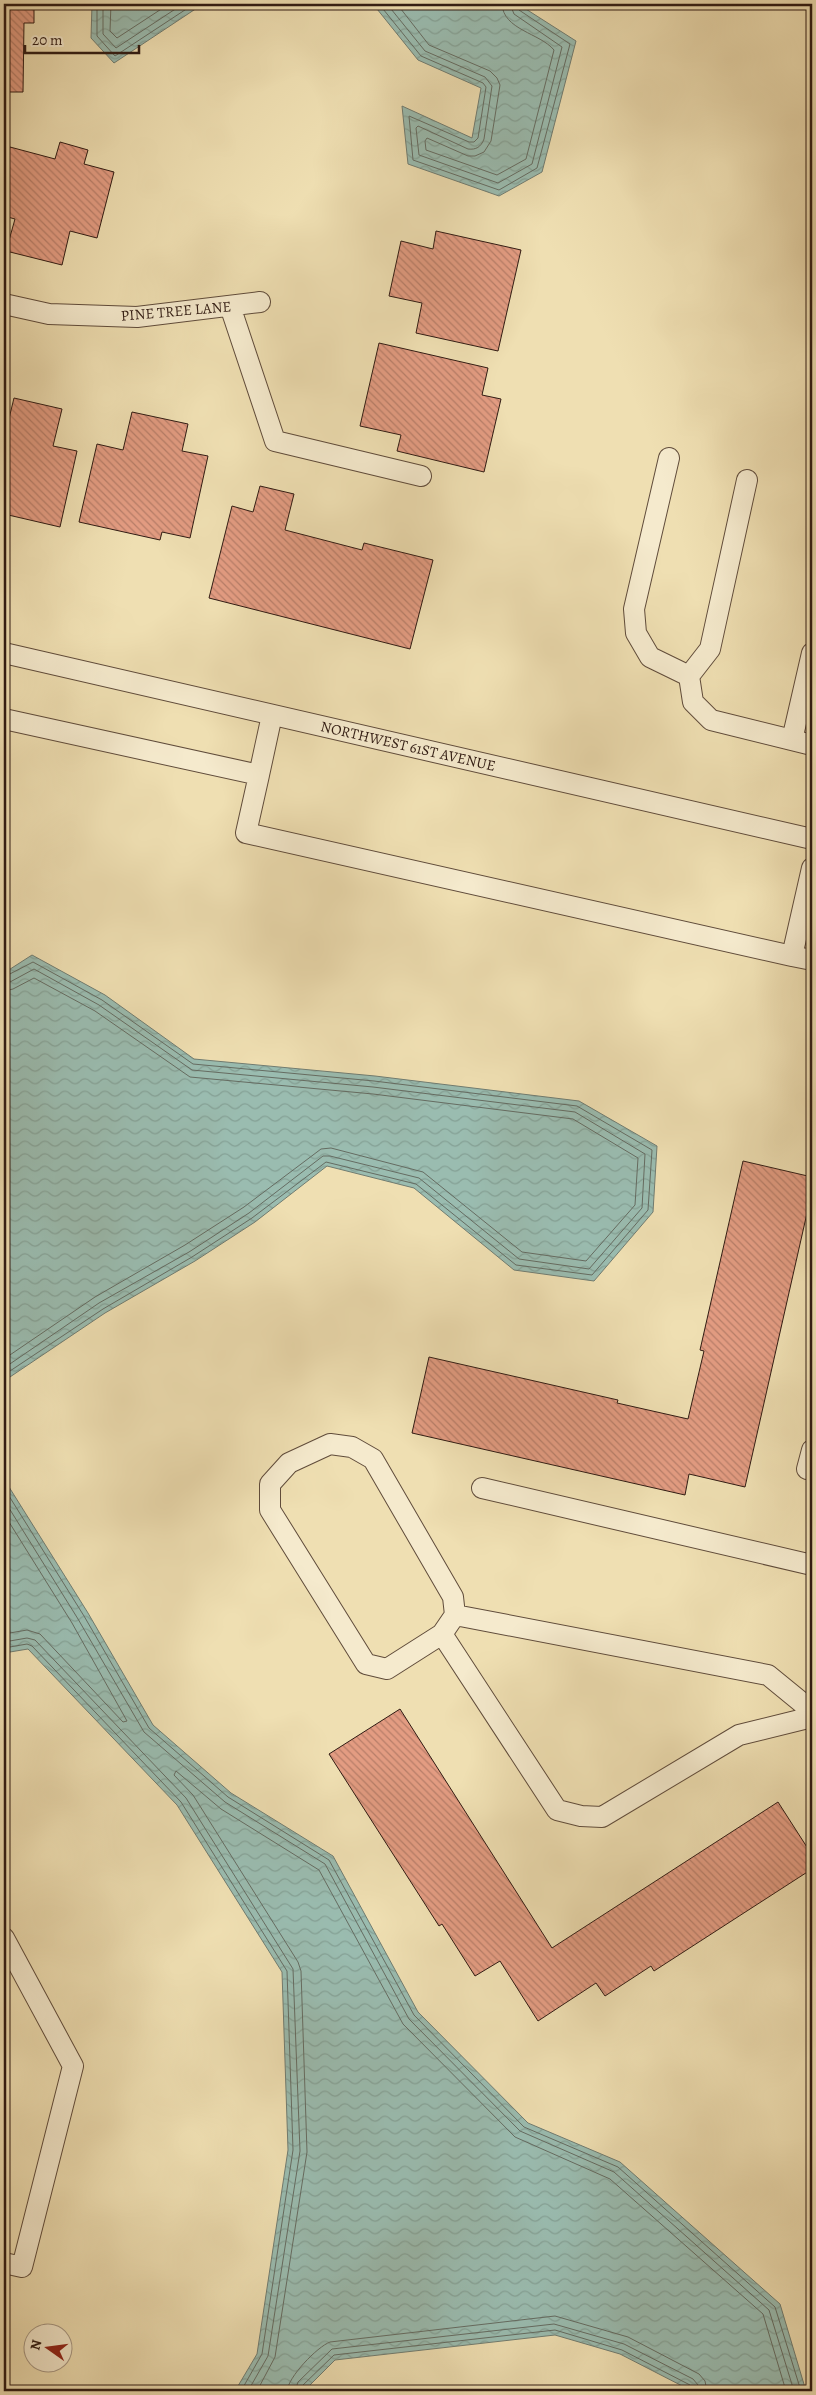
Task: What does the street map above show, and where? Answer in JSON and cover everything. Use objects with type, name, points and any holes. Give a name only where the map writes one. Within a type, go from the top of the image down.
[{"type":"lane","name":"PINE TREE LANE","points":[[4,304],[49,314],[137,317],[260,302]]},
{"type":"lane","points":[[230,306],[275,441],[420,476]]},
{"type":"lane","points":[[669,458],[634,609],[636,632],[650,657],[689,676]]},
{"type":"lane","points":[[747,480],[710,649],[689,676],[693,702],[711,720],[812,745]]},
{"type":"lane","name":"NORTHWEST 61ST AVENUE","points":[[4,653],[812,839]]},
{"type":"lane","points":[[792,740],[812,653]]},
{"type":"lane","points":[[272,715],[246,833],[812,960]]},
{"type":"lane","points":[[4,719],[259,775]]},
{"type":"lane","points":[[792,956],[812,868]]},
{"type":"lane","points":[[330,1444],[352,1448],[373,1459],[454,1597],[455,1615],[442,1634],[387,1669],[366,1664],[270,1510],[270,1484],[289,1463],[330,1444]]},
{"type":"lane","points":[[812,1450],[808,1469],[812,1470]]},
{"type":"lane","points":[[482,1488],[812,1565]]},
{"type":"lane","points":[[455,1615],[768,1675],[812,1711]]},
{"type":"lane","points":[[442,1634],[557,1810],[580,1816],[602,1816],[739,1735],[812,1716]]},
{"type":"lane","points":[[4,1938],[73,2066],[22,2267],[4,2263]]},
{"type":"water","points":[[92,4],[203,4],[114,63],[91,38]]},
{"type":"water","points":[[373,4],[518,4],[576,41],[542,172],[499,196],[408,164],[402,106],[472,138],[481,88],[418,60]]},
{"type":"water","points":[[32,955],[105,995],[194,1059],[375,1076],[579,1101],[657,1146],[653,1212],[594,1281],[514,1270],[414,1188],[327,1166],[255,1222],[195,1261],[105,1313],[4,1381],[4,973]]},
{"type":"water","points":[[4,1479],[88,1613],[153,1725],[231,1793],[333,1856],[418,2012],[528,2123],[620,2162],[780,2304],[806,2391],[692,2391],[620,2354],[555,2335],[335,2360],[304,2391],[235,2391],[257,2354],[288,2150],[282,1972],[177,1805],[28,1649],[4,1653]]},
{"type":"building","points":[[4,4],[34,4],[34,23],[24,23],[23,92],[4,92]]},
{"type":"building","points":[[60,142],[88,150],[84,164],[114,172],[97,238],[70,231],[62,265],[6,251],[15,219],[4,216],[4,171],[10,147],[55,159]]},
{"type":"building","points":[[436,231],[521,250],[498,351],[416,333],[422,303],[389,296],[401,241],[433,249]]},
{"type":"building","points":[[379,343],[488,368],[482,395],[501,399],[484,472],[397,451],[401,435],[360,426]]},
{"type":"building","points":[[14,398],[62,409],[53,446],[77,451],[60,527],[4,514],[4,439]]},
{"type":"building","points":[[132,412],[188,424],[182,451],[208,456],[190,538],[162,532],[160,540],[79,522],[97,444],[123,450]]},
{"type":"building","points":[[260,486],[294,494],[285,530],[362,550],[364,543],[433,560],[410,649],[209,598],[232,506],[253,512]]},
{"type":"building","points":[[743,1161],[812,1177],[812,1191],[745,1487],[689,1474],[685,1495],[412,1433],[429,1357],[618,1400],[617,1403],[688,1419],[704,1351],[700,1350]]},
{"type":"building","points":[[400,1709],[552,1948],[778,1802],[812,1855],[812,1869],[654,1971],[651,1966],[605,1996],[596,1983],[538,2021],[500,1961],[475,1976],[442,1924],[439,1926],[329,1754]]}]
